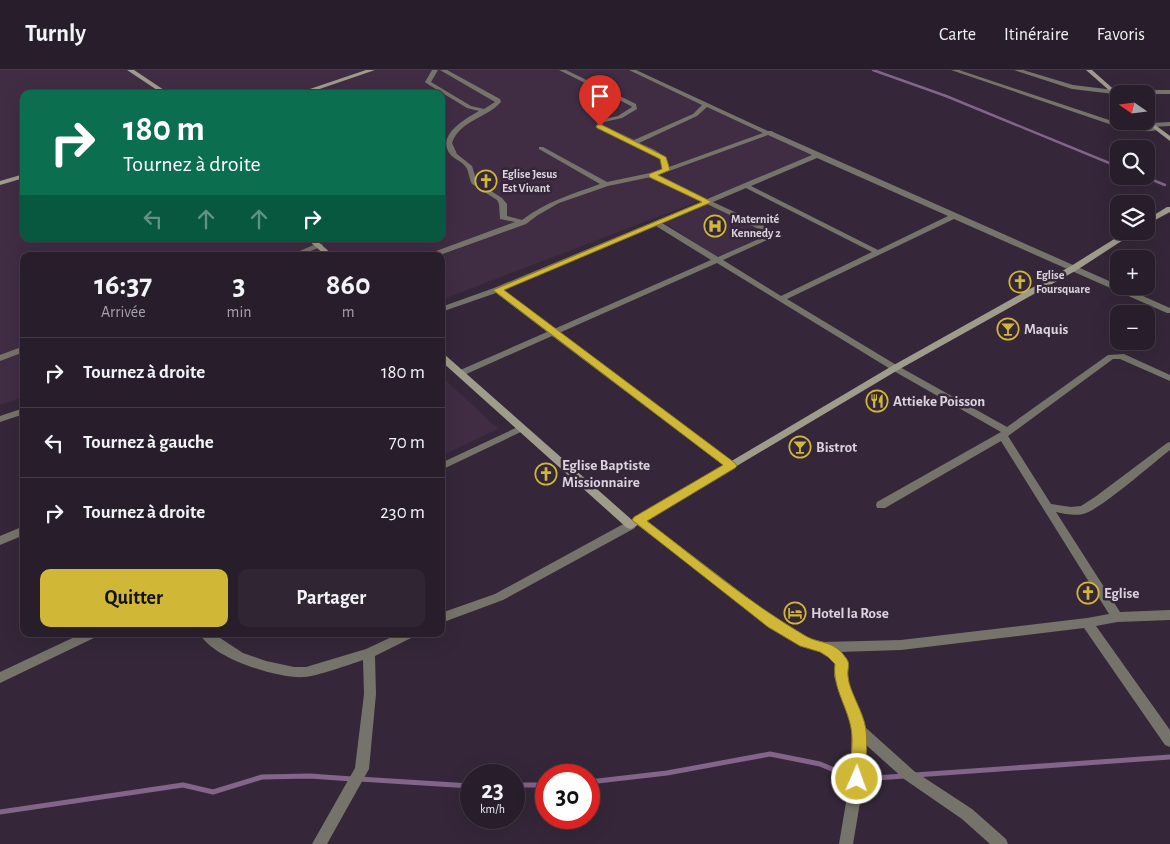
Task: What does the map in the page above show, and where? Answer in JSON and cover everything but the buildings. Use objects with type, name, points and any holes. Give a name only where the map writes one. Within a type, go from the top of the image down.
[{"type":"street","points":[[130,70],[161,90]]},
{"type":"street","points":[[310,90],[372,70]]},
{"type":"street","points":[[435,70],[428,82],[440,90]]},
{"type":"street","points":[[443,70],[497,99],[498,102],[456,130],[449,144],[458,159],[469,166],[474,183],[503,204],[503,217],[523,222]]},
{"type":"street","points":[[562,70],[634,105],[633,110],[620,117],[602,122],[600,126],[663,158],[666,170]]},
{"type":"street","points":[[632,70],[954,216],[1170,311]]},
{"type":"street","points":[[954,70],[1110,123]]},
{"type":"street","points":[[1016,70],[1056,84],[1110,93]]},
{"type":"street","points":[[1088,70],[1110,89]]},
{"type":"street","points":[[1155,93],[1170,92]]},
{"type":"street","points":[[445,93],[469,107],[485,111]]},
{"type":"street","points":[[633,143],[695,115],[706,104]]},
{"type":"street","points":[[1155,125],[1170,124]]},
{"type":"street","points":[[1155,128],[1170,139]]},
{"type":"street","points":[[442,252],[523,222],[544,207],[606,184],[652,175],[770,132]]},
{"type":"street","points":[[541,148],[606,184]]},
{"type":"street","points":[[445,309],[497,290],[818,155]]},
{"type":"street","points":[[461,373],[772,236],[652,175]]},
{"type":"street","points":[[0,183],[20,177]]},
{"type":"street","points":[[747,186],[878,252]]},
{"type":"street","points":[[1155,217],[1170,208]]},
{"type":"street","points":[[782,299],[954,216]]},
{"type":"street","points":[[656,223],[1005,434],[1117,617]]},
{"type":"street","points":[[445,617],[499,597],[634,523],[895,368],[1074,268],[1119,240]]},
{"type":"street","points":[[314,242],[326,252]]},
{"type":"street","points":[[303,252],[319,246]]},
{"type":"street","points":[[497,290],[731,466]]},
{"type":"street","points":[[0,358],[20,350]]},
{"type":"street","points":[[881,505],[1005,434],[1111,357],[1121,356],[1170,378]]},
{"type":"street","points":[[445,359],[634,523],[773,623],[804,642],[824,647],[833,652],[842,663],[840,676],[853,708],[859,730],[857,779],[846,844]]},
{"type":"street","points":[[0,419],[20,412]]},
{"type":"street","points":[[445,465],[522,428]]},
{"type":"street","points":[[1049,507],[1071,511],[1083,510],[1099,500],[1170,445]]},
{"type":"street","points":[[0,541],[20,532]]},
{"type":"street","points":[[824,647],[901,645],[1087,623],[1117,617],[1170,615]]},
{"type":"street","points":[[1087,623],[1170,741]]},
{"type":"street","points":[[0,678],[86,637]]},
{"type":"street","points":[[209,637],[214,642],[248,661],[295,673],[306,672],[369,653],[403,637]]},
{"type":"street","points":[[319,844],[362,770],[370,694],[369,653]]},
{"type":"street","points":[[859,730],[909,776],[967,814],[1001,844]]},
{"type":"shaded area","points":[[0,70],[631,70],[819,155],[445,298],[445,252],[20,252],[20,398],[0,405]]},
{"type":"shaded area","name":"Maternité Kennedy 2","points":[[709,203],[773,235],[717,257],[663,222]]},
{"type":"shaded area","points":[[445,380],[498,429],[445,454]]},
{"type":"waterway","points":[[873,70],[946,96],[1110,163]]},
{"type":"waterway","points":[[1155,181],[1165,185]]},
{"type":"waterway","points":[[600,781],[667,773],[770,754],[820,764],[853,778]]},
{"type":"waterway","points":[[915,775],[1170,757]]},
{"type":"waterway","points":[[0,812],[183,785],[213,792],[262,777],[310,776],[352,779]]},
{"type":"waterway","points":[[860,779],[905,776]]},
{"type":"waterway","points":[[359,779],[460,785]]},
{"type":"waterway","points":[[525,785],[535,785]]},
{"type":"place","name":"Eglise Jesus Est Vivant","points":[[486,181]]},
{"type":"place","name":"Maternité Kennedy 2","points":[[715,226]]},
{"type":"place","name":"Eglise Foursquare","points":[[1020,282]]},
{"type":"place","name":"Maquis","points":[[1008,329]]},
{"type":"place","name":"Attieke Poisson","points":[[877,401]]},
{"type":"place","name":"Bistrot","points":[[800,447]]},
{"type":"place","name":"Eglise Baptiste Missionnaire","points":[[546,474]]},
{"type":"place","name":"Eglise","points":[[1088,593]]},
{"type":"place","name":"Hotel la Rose","points":[[795,613]]},
{"type":"route","points":[[600,126],[663,158],[666,170],[652,175],[708,202],[497,290],[731,466],[638,520],[773,623],[804,642],[824,647],[833,652],[842,663],[840,676],[853,708],[859,730],[857,779]]}]
